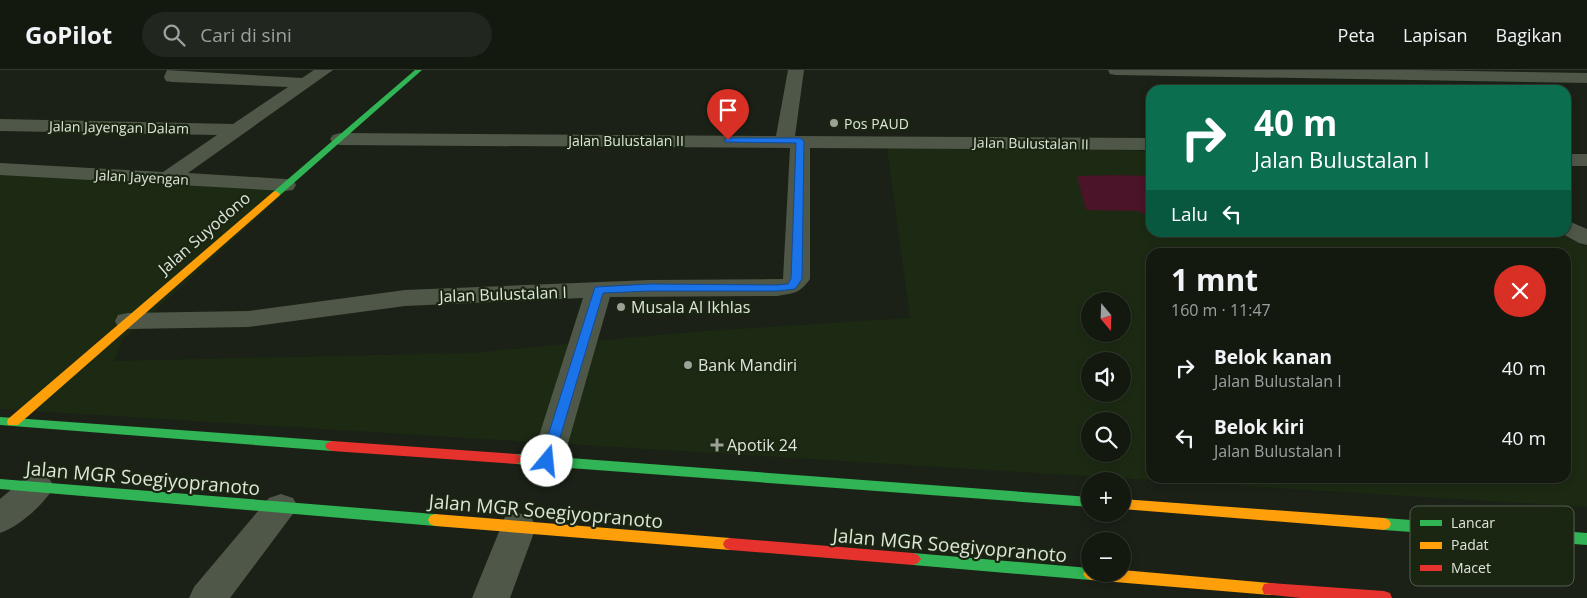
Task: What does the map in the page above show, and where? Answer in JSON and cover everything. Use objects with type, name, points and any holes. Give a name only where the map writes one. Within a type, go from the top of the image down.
[{"type":"main road","name":"Jalan Suyodono","points":[[12,422],[419,70]]},
{"type":"main road","points":[[0,421],[1081,501]]},
{"type":"main road","name":"Jalan MGR Soegiyopranoto","points":[[0,484],[1081,573]]},
{"type":"main road","points":[[1131,505],[1410,526]]},
{"type":"main road","points":[[1574,538],[1587,539]]},
{"type":"main road","name":"Jalan MGR Soegiyopranoto","points":[[1131,577],[1384,598]]},
{"type":"street","points":[[179,70],[173,73],[172,77],[302,83]]},
{"type":"street","name":"Jalan Jayengan Dalam","points":[[166,179],[302,83],[324,70]]},
{"type":"street","name":"Jalan Bulustalan I","points":[[128,321],[248,319],[405,298],[650,288],[777,288],[791,286],[797,279],[792,141],[796,70]]},
{"type":"street","points":[[1116,70],[1304,71],[1587,78]]},
{"type":"street","points":[[1304,71],[1325,85]]},
{"type":"street","name":"Jalan Jayengan Dalam","points":[[0,125],[236,130]]},
{"type":"street","name":"Jalan Bulustalan II","points":[[340,139],[1146,144]]},
{"type":"street","points":[[1571,160],[1587,160]]},
{"type":"street","name":"Jalan Jayengan","points":[[0,169],[285,185]]},
{"type":"street","points":[[1571,230],[1587,238]]},
{"type":"street","points":[[547,461],[599,290]]},
{"type":"street","points":[[0,519],[36,487]]},
{"type":"street","points":[[208,598],[281,507]]},
{"type":"street","points":[[491,598],[518,527]]},
{"type":"shaded area","points":[[887,147],[1146,151],[1146,237],[1567,237],[1587,247],[1587,507],[1198,483],[1571,483],[1571,248],[1146,248],[1146,480],[1131,479],[1131,472],[1081,472],[1081,476],[0,409],[0,173],[289,189],[122,340],[114,361],[472,353],[690,332],[910,318]]},
{"type":"shaded area","points":[[1077,176],[1146,176],[1146,214],[1138,211],[1086,210]]},
{"type":"traffic: fast","points":[[276,194],[419,70]]},
{"type":"traffic: fast","points":[[0,421],[332,446]]},
{"type":"traffic: fast","points":[[516,459],[1081,501]]},
{"type":"traffic: fast","points":[[0,484],[435,520]]},
{"type":"traffic: fast","points":[[1384,524],[1410,526]]},
{"type":"traffic: fast","points":[[1574,538],[1587,539]]},
{"type":"traffic: fast","points":[[913,559],[1081,573]]},
{"type":"traffic: slow","points":[[13,422],[276,194]]},
{"type":"traffic: slow","points":[[1131,505],[1384,524]]},
{"type":"traffic: slow","points":[[435,520],[730,544]]},
{"type":"traffic: slow","points":[[1131,577],[1270,589]]},
{"type":"traffic: jam","points":[[332,446],[516,459]]},
{"type":"traffic: jam","points":[[730,544],[913,559]]},
{"type":"traffic: jam","points":[[1270,589],[1384,598]]},
{"type":"place","name":"Pos PAUD","points":[[834,123]]},
{"type":"place","name":"Musala Al Ikhlas","points":[[621,307]]},
{"type":"place","name":"Bank Mandiri","points":[[688,365]]},
{"type":"place","name":"Apotik 24","points":[[717,445]]},
{"type":"route","points":[[547,461],[599,290],[777,288],[791,286],[797,279],[800,141],[728,140]]}]
